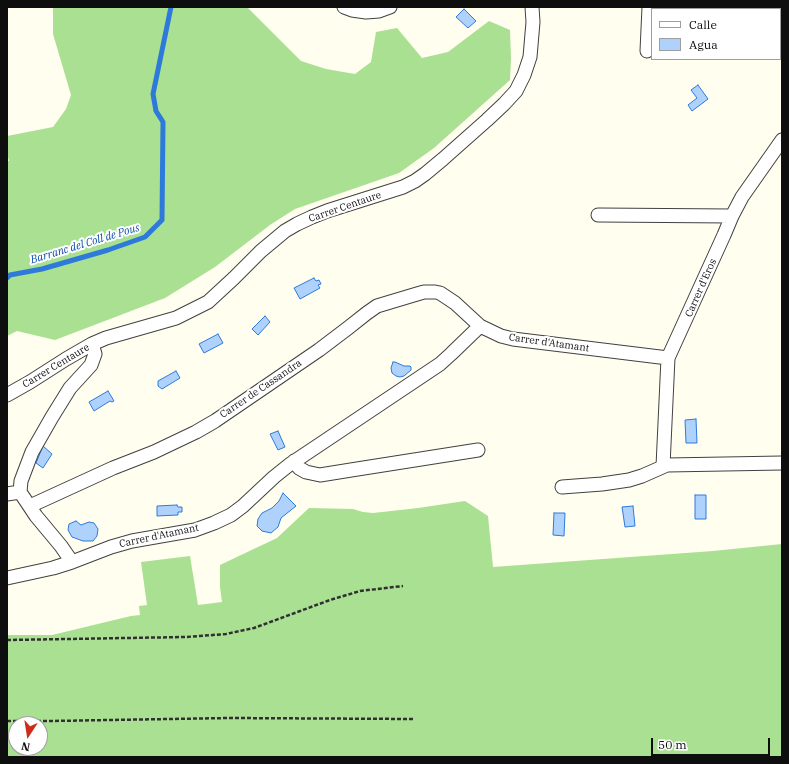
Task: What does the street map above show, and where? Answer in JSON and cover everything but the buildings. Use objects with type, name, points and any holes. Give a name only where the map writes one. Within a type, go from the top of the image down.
[{"type":"street","points":[[344,7],[366,12],[379,12],[390,7]]},
{"type":"street","name":"Carrer Centaure","points":[[7,395],[92,344],[106,338],[176,318],[208,302],[261,251],[285,231],[317,215],[403,187],[425,174],[443,160],[487,120],[516,91],[530,57],[532,7]]},
{"type":"street","points":[[647,52],[649,7]]},
{"type":"street","name":"Carrer d'Eros","points":[[668,358],[732,216],[742,197],[782,140]]},
{"type":"street","points":[[598,215],[732,216]]},
{"type":"street","name":"Carrer de Cassandra","points":[[30,506],[196,432],[226,414],[319,350],[377,306],[424,292],[435,292],[440,293],[455,303],[480,326]]},
{"type":"street","name":"Carrer d'Atamant","points":[[7,578],[53,568],[132,541],[195,530],[231,515],[294,461],[440,364],[480,326],[501,336],[513,339],[668,358]]},
{"type":"street","points":[[72,562],[20,492],[20,481],[32,452],[52,417],[70,388],[91,365],[95,354],[92,344]]},
{"type":"street","points":[[663,466],[668,358]]},
{"type":"street","points":[[294,461],[299,468],[306,472],[320,474],[478,450]]},
{"type":"street","points":[[562,487],[629,480],[642,476],[667,464],[782,462]]},
{"type":"street","points":[[7,494],[20,492]]},
{"type":"path","points":[[7,640],[178,637],[226,634],[254,628],[330,600],[360,591],[403,586]]},
{"type":"path","points":[[7,721],[51,722],[229,718],[414,719]]},
{"type":"green space","points":[[53,7],[247,7],[301,61],[326,69],[355,74],[371,62],[376,32],[397,28],[422,58],[448,52],[489,21],[510,30],[510,80],[434,148],[399,173],[295,209],[270,225],[215,267],[165,298],[55,340],[17,331],[7,336],[7,161],[9,161],[7,153],[7,136],[53,127],[66,109],[71,95],[53,34]]},
{"type":"green space","points":[[465,501],[488,516],[493,567],[713,551],[782,544],[782,757],[7,757],[7,635],[52,635],[140,615],[139,606],[147,605],[141,562],[190,556],[198,605],[222,602],[220,565],[277,538],[309,508],[353,509],[373,513]]},
{"type":"water","points":[[464,9],[476,21],[468,28],[456,17]]},
{"type":"water","points":[[698,85],[708,99],[692,111],[688,105],[697,98],[691,90]]},
{"type":"water","points":[[314,278],[316,281],[319,280],[321,284],[318,285],[320,288],[300,299],[294,288]]},
{"type":"water","points":[[265,316],[270,322],[258,335],[252,329]]},
{"type":"water","points":[[218,334],[223,343],[204,353],[199,344]]},
{"type":"water","points":[[393,362],[404,366],[410,366],[411,370],[404,376],[396,376],[392,373],[391,368]]},
{"type":"water","points":[[176,371],[180,378],[162,389],[158,386],[158,381]]},
{"type":"water","points":[[108,391],[114,401],[110,401],[94,411],[89,402]]},
{"type":"water","points":[[696,419],[697,443],[686,443],[685,420]]},
{"type":"water","points":[[278,431],[285,447],[278,450],[270,434]]},
{"type":"water","points":[[43,446],[52,454],[43,468],[36,463]]},
{"type":"water","points":[[283,493],[296,506],[281,518],[278,527],[271,533],[262,531],[257,526],[258,519],[262,513],[272,508],[279,501]]},
{"type":"water","points":[[695,495],[706,495],[706,519],[695,519]]},
{"type":"water","points":[[177,505],[178,507],[182,507],[182,512],[178,512],[178,515],[157,516],[157,506]]},
{"type":"water","points":[[633,506],[635,526],[625,527],[622,507]]},
{"type":"water","points":[[554,513],[565,513],[564,536],[553,535]]},
{"type":"water","points":[[76,521],[81,525],[89,522],[94,523],[98,529],[97,536],[93,541],[83,541],[72,537],[68,530],[69,524]]},
{"type":"waterway","name":"Barranc del Coll de Pous","points":[[7,278],[10,275],[42,269],[108,250],[145,237],[162,220],[163,122],[156,111],[153,94],[171,7]]}]
